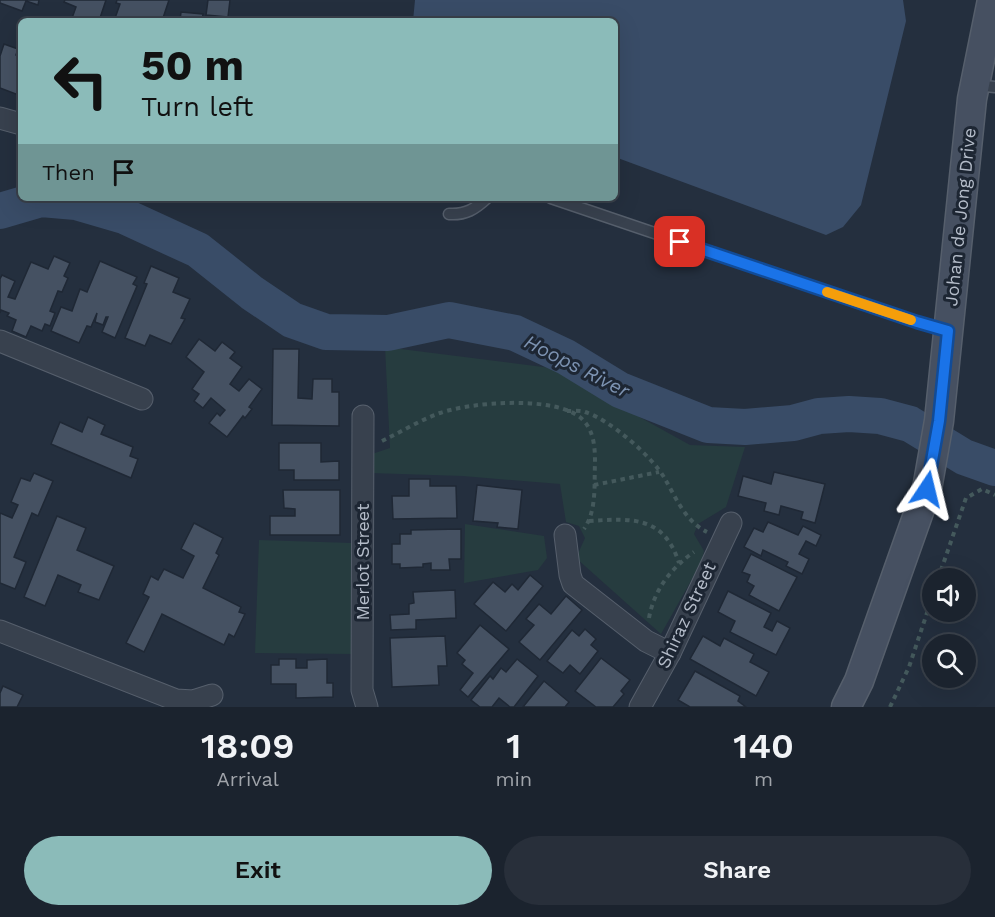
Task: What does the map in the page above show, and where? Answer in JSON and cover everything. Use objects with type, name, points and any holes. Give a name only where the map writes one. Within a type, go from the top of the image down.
[{"type":"street","name":"Johan de Jong Drive","points":[[846,707],[859,681],[927,489],[939,421],[948,331],[985,86],[992,0]]},
{"type":"street","points":[[0,118],[18,123]]},
{"type":"street","points":[[0,341],[142,399]]},
{"type":"street","name":"Merlot Street","points":[[363,416],[362,690],[368,707]]},
{"type":"street","name":"Shiraz Street","points":[[640,707],[670,653],[726,531]]},
{"type":"street","points":[[566,541],[573,584],[646,641],[670,653]]},
{"type":"street","points":[[0,631],[176,700],[193,701],[212,695]]},
{"type":"lane","points":[[449,214],[460,215],[474,210],[484,201]]},
{"type":"lane","points":[[560,201],[948,331]]},
{"type":"path","points":[[363,451],[439,413],[466,406],[495,403],[544,404],[566,411],[582,419],[591,435],[595,449],[594,501],[589,521],[579,535],[566,541]]},
{"type":"path","points":[[566,411],[584,411],[605,421],[637,445],[660,472],[698,528],[726,531]]},
{"type":"path","points":[[594,486],[660,472]]},
{"type":"path","points":[[943,568],[966,498],[982,489],[995,495]]},
{"type":"path","points":[[589,521],[610,519],[639,521],[655,527],[674,547],[679,563]]},
{"type":"path","points":[[646,641],[651,609],[664,581],[679,563],[726,531]]},
{"type":"path","points":[[890,707],[909,668],[924,622]]},
{"type":"green space","points":[[385,347],[551,368],[690,445],[745,447],[726,507],[698,524],[694,534],[704,551],[701,563],[661,634],[576,558],[585,538],[579,526],[566,522],[560,484],[463,476],[370,473],[372,454],[390,448]]},
{"type":"green space","points":[[465,524],[544,536],[547,558],[538,570],[464,583]]},
{"type":"green space","points":[[259,540],[352,543],[352,654],[255,653]]},
{"type":"water","points":[[415,0],[903,0],[906,21],[861,205],[843,227],[826,235],[618,158],[618,18],[413,18]]},
{"type":"building","points":[[0,0],[39,0],[38,5],[26,1],[22,11],[0,3]]},
{"type":"building","points":[[65,0],[106,0],[100,18],[72,18],[76,7],[64,2]]},
{"type":"building","points":[[117,0],[169,0],[163,18],[115,18],[120,4],[116,3]]},
{"type":"building","points":[[208,0],[230,0],[228,17],[206,15]]},
{"type":"building","points":[[181,12],[203,14],[202,18],[180,18]]},
{"type":"building","points":[[4,44],[18,49],[16,55],[18,56],[18,95],[0,88],[0,56]]},
{"type":"building","points":[[54,256],[70,263],[64,276],[68,278],[62,292],[58,291],[50,311],[55,313],[50,326],[45,324],[42,331],[31,326],[26,337],[12,331],[16,320],[7,316],[9,313],[1,310],[0,313],[2,275],[15,281],[8,297],[15,299],[31,262],[48,269]]},
{"type":"building","points":[[100,261],[137,277],[133,284],[137,286],[115,338],[102,332],[108,317],[103,325],[95,322],[97,313],[91,327],[87,326],[79,343],[51,331],[61,307],[72,311],[80,289],[87,292]]},
{"type":"building","points":[[151,266],[179,278],[173,292],[190,299],[181,318],[185,319],[171,344],[150,335],[145,346],[125,338],[147,284],[144,283]]},
{"type":"building","points":[[199,339],[215,351],[222,342],[235,352],[230,358],[242,367],[230,384],[239,391],[249,379],[262,389],[249,407],[252,409],[245,418],[243,416],[227,437],[209,423],[217,413],[220,416],[225,410],[211,398],[203,408],[194,401],[199,394],[192,389],[204,372],[186,357]]},
{"type":"building","points":[[273,349],[299,349],[298,398],[312,399],[313,379],[332,379],[332,392],[339,392],[339,426],[272,425]]},
{"type":"building","points":[[88,417],[105,425],[101,434],[133,447],[130,456],[138,459],[131,478],[51,444],[60,422],[82,432]]},
{"type":"building","points":[[279,443],[321,443],[321,462],[339,461],[339,480],[294,480],[294,470],[279,470]]},
{"type":"building","points":[[774,472],[825,484],[815,523],[801,519],[803,512],[781,506],[779,515],[764,511],[766,503],[738,496],[743,476],[771,484]]},
{"type":"building","points":[[34,473],[53,481],[38,516],[32,513],[14,557],[26,562],[15,589],[0,583],[0,513],[12,518],[18,505],[11,502],[21,478],[30,481]]},
{"type":"building","points":[[409,479],[430,479],[430,486],[456,486],[457,518],[393,519],[392,496],[409,496]]},
{"type":"building","points":[[477,485],[522,490],[518,529],[497,527],[498,523],[473,521]]},
{"type":"building","points":[[283,490],[340,490],[340,535],[270,535],[270,516],[295,516],[295,509],[284,508]]},
{"type":"building","points":[[57,516],[86,528],[77,550],[114,566],[99,600],[78,592],[81,585],[58,575],[45,606],[24,597]]},
{"type":"building","points":[[768,522],[798,535],[803,526],[821,535],[816,546],[806,541],[799,554],[809,559],[802,574],[786,566],[788,562],[763,550],[761,556],[744,547],[754,528],[763,532]]},
{"type":"building","points":[[194,523],[223,538],[216,553],[219,555],[203,588],[241,607],[239,612],[245,614],[234,637],[229,634],[224,645],[162,614],[144,652],[126,643],[149,597],[143,594],[151,576],[158,580],[164,569],[183,578],[194,556],[181,549]]},
{"type":"building","points":[[461,529],[461,559],[449,559],[450,570],[431,570],[431,563],[423,564],[423,567],[400,568],[400,564],[392,564],[392,544],[400,544],[400,534],[411,534],[411,530]]},
{"type":"building","points":[[751,554],[797,577],[779,611],[749,595],[754,586],[747,582],[750,575],[742,572]]},
{"type":"building","points":[[530,575],[543,586],[506,631],[474,604],[493,582],[505,592],[512,584],[518,590]]},
{"type":"building","points":[[455,590],[456,618],[416,620],[416,629],[391,630],[390,615],[409,614],[409,604],[414,603],[413,592]]},
{"type":"building","points":[[728,591],[771,613],[764,627],[772,631],[777,621],[790,628],[776,655],[730,632],[735,621],[718,612]]},
{"type":"building","points":[[566,596],[582,610],[540,660],[519,642],[534,625],[526,619],[539,604],[551,614]]},
{"type":"building","points":[[480,625],[509,649],[468,697],[460,690],[473,673],[462,664],[465,660],[457,653]]},
{"type":"building","points":[[585,629],[596,639],[591,645],[598,651],[580,674],[570,665],[563,673],[547,661],[572,630],[579,636]]},
{"type":"building","points":[[445,636],[447,666],[438,666],[439,685],[392,687],[390,638]]},
{"type":"building","points":[[703,636],[720,646],[724,638],[754,654],[750,662],[769,672],[756,696],[690,659]]},
{"type":"building","points":[[601,658],[630,680],[621,691],[624,694],[613,707],[596,707],[575,691]]},
{"type":"building","points":[[279,659],[296,659],[296,668],[307,668],[307,660],[327,659],[327,683],[333,683],[333,697],[296,698],[296,684],[271,684],[271,665],[279,665]]},
{"type":"building","points":[[517,659],[538,676],[514,707],[510,707],[499,698],[492,707],[480,707],[471,700],[490,676],[493,679],[501,668],[506,672]]},
{"type":"building","points":[[695,671],[740,696],[738,701],[746,707],[690,707],[678,700]]},
{"type":"building","points":[[544,681],[569,702],[565,707],[523,707]]},
{"type":"building","points":[[3,686],[23,695],[17,707],[0,707],[0,693]]},
{"type":"waterway","name":"Hoops River","points":[[0,211],[34,201]]},
{"type":"waterway","name":"Hoops River","points":[[64,201],[76,202],[124,216],[198,250],[252,293],[292,320],[326,332],[388,333],[449,320],[515,333],[566,357],[620,390],[708,425],[745,427],[793,423],[819,416],[849,414],[880,416],[910,424],[964,457],[995,468]]},
{"type":"slow traffic","points":[[827,292],[911,320]]},
{"type":"route","points":[[680,242],[948,331],[939,421],[927,489]]}]
